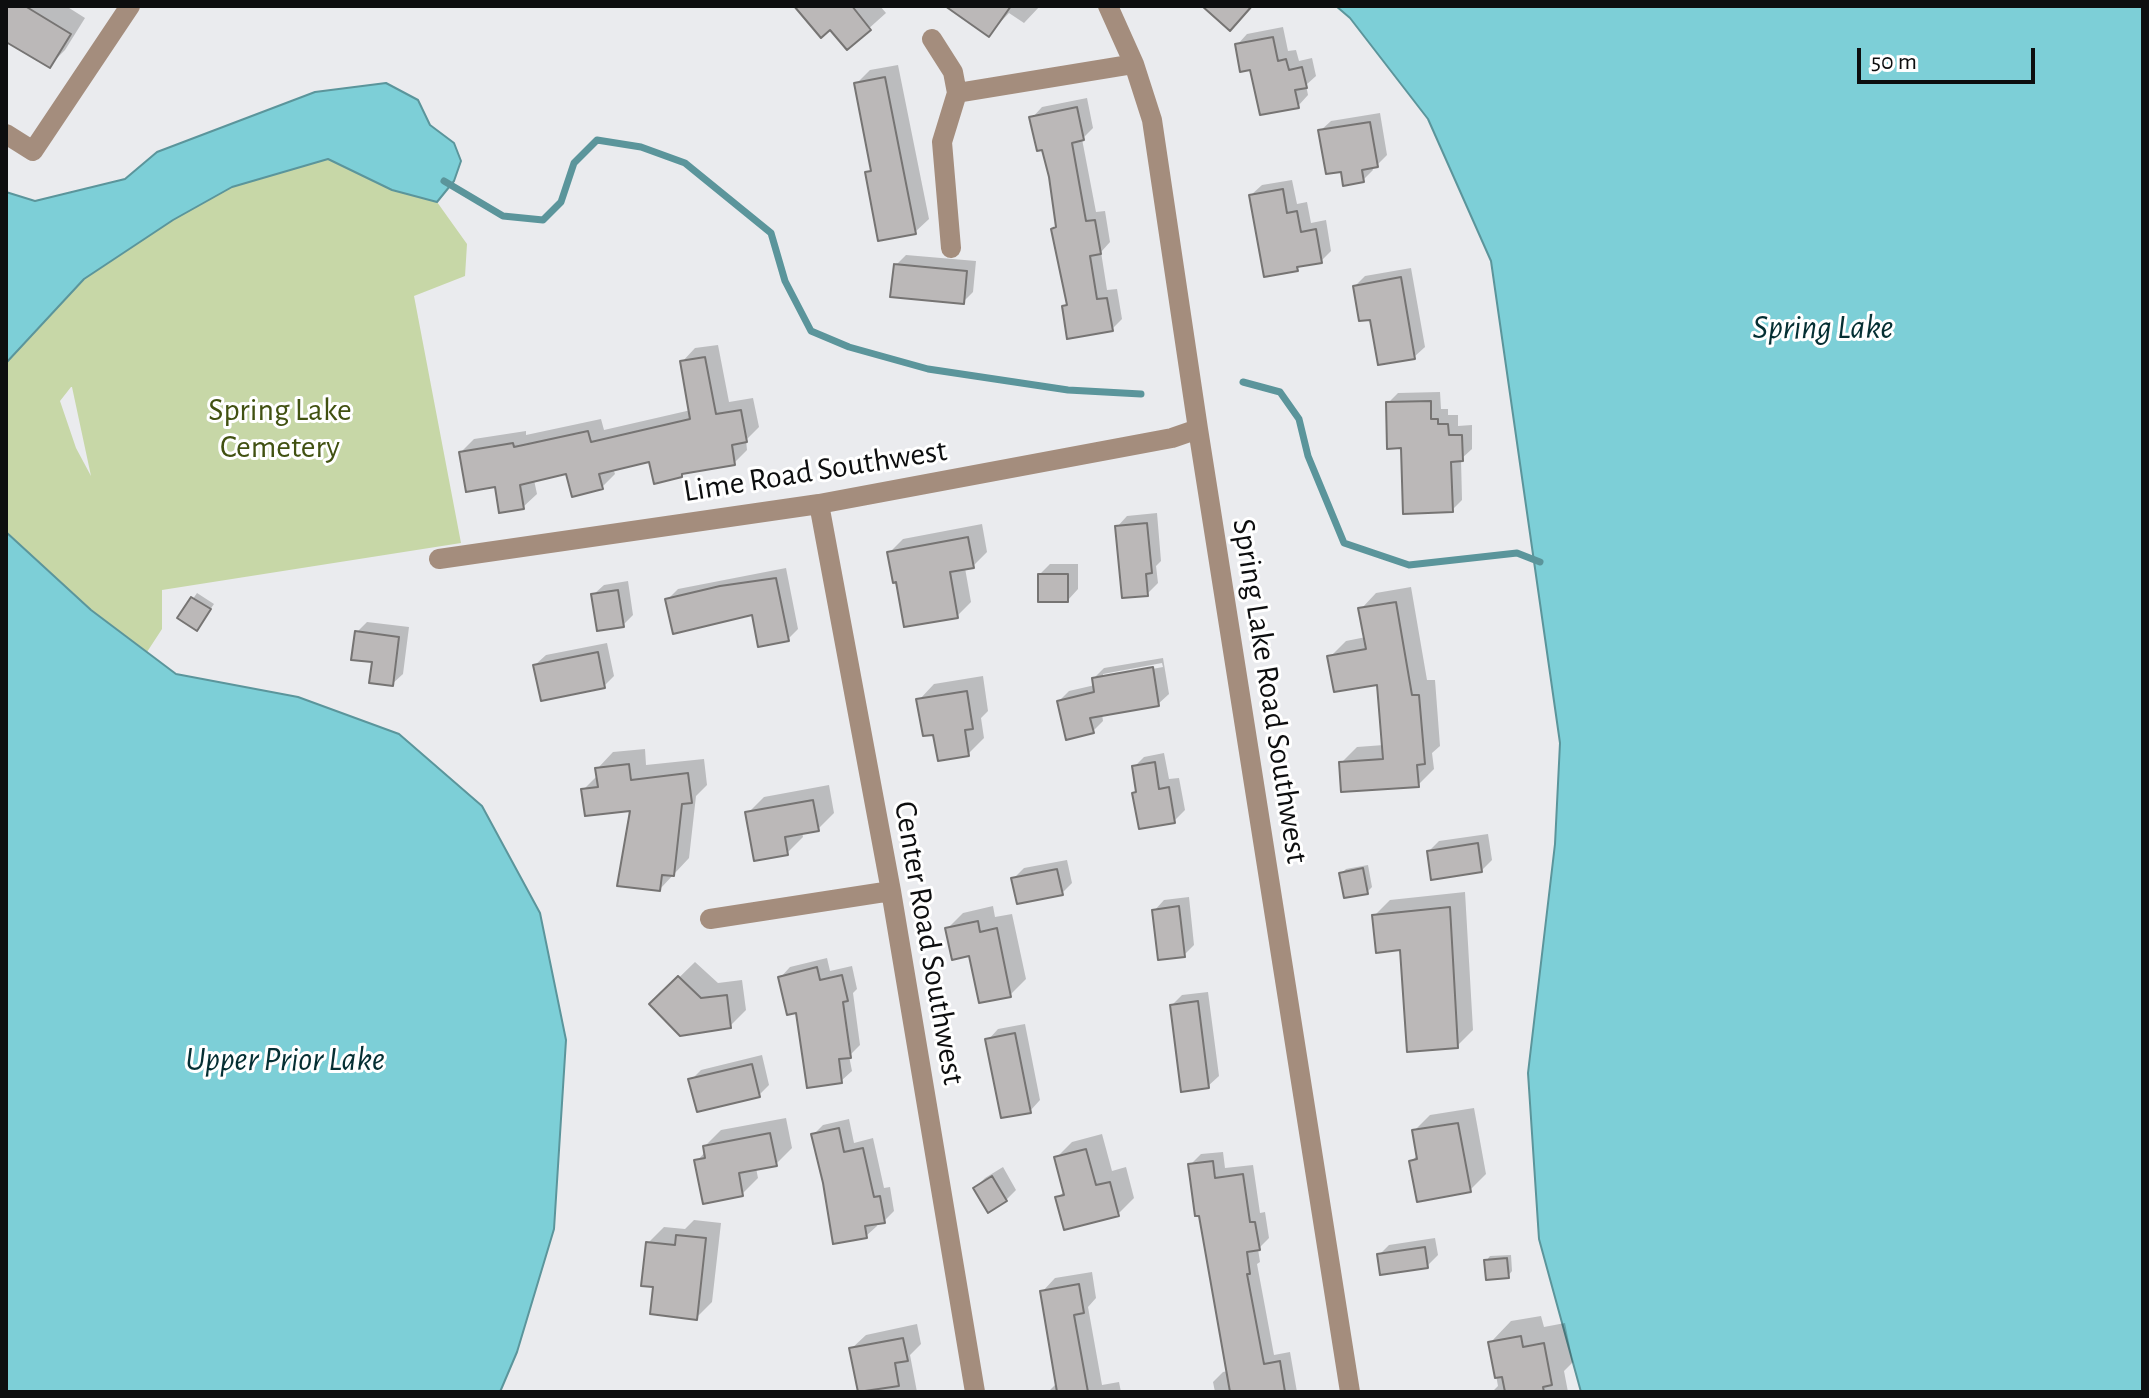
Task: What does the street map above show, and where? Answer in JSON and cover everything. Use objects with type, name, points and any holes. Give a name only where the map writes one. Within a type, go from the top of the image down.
[{"type":"street","points":[[6,134],[33,151],[130,6]]},
{"type":"street","name":"Spring Lake Road Southwest","points":[[1108,6],[1134,64],[1152,120],[1350,1392]]},
{"type":"street","points":[[932,39],[953,72],[957,93],[942,142],[951,248]]},
{"type":"street","points":[[957,93],[1134,64]]},
{"type":"street","name":"Lime Road Southwest","points":[[439,559],[819,504],[1172,438],[1198,429]]},
{"type":"street","name":"Center Road Southwest","points":[[819,504],[891,891],[975,1392]]},
{"type":"street","points":[[710,919],[891,891]]},
{"type":"green space","name":"Spring Lake Cemetery","points":[[328,159],[392,190],[437,202],[467,244],[465,276],[414,296],[461,543],[162,590],[162,629],[147,652],[91,610],[6,532],[6,363],[84,279],[173,220],[232,187]],"holes":[[[72,387],[91,476],[76,448],[60,401]]]},
{"type":"water","name":"Spring Lake","points":[[1336,6],[2143,6],[2143,1392],[1581,1392],[1539,1239],[1528,1073],[1555,844],[1560,743],[1491,261],[1428,119],[1350,18]]},
{"type":"water","points":[[386,83],[418,100],[430,125],[454,143],[461,161],[454,181],[437,202],[392,190],[328,159],[232,187],[173,220],[84,279],[6,363],[6,192],[35,201],[125,179],[157,152],[315,92]]},
{"type":"water","name":"Upper Prior Lake","points":[[6,532],[91,610],[176,674],[298,697],[399,734],[482,806],[540,913],[566,1040],[554,1229],[517,1352],[500,1392],[6,1392]]},
{"type":"building","points":[[6,6],[25,6],[71,34],[50,68],[6,42]]},
{"type":"building","points":[[794,6],[852,6],[871,30],[847,50],[830,30],[821,38]]},
{"type":"building","points":[[945,6],[1011,6],[989,37]]},
{"type":"building","points":[[1202,6],[1252,6],[1230,31]]},
{"type":"building","points":[[1273,37],[1278,61],[1286,59],[1289,70],[1302,67],[1307,88],[1295,90],[1299,108],[1260,115],[1250,70],[1240,72],[1235,44]]},
{"type":"building","points":[[885,77],[916,234],[878,241],[865,172],[871,171],[854,83]]},
{"type":"building","points":[[1077,107],[1084,140],[1072,143],[1086,221],[1095,220],[1101,254],[1090,256],[1097,299],[1107,298],[1113,331],[1067,339],[1062,306],[1067,305],[1051,229],[1056,227],[1049,177],[1042,150],[1037,151],[1029,117]]},
{"type":"building","points":[[1370,122],[1378,167],[1362,170],[1364,182],[1343,186],[1341,172],[1326,174],[1318,130]]},
{"type":"building","points":[[1283,189],[1287,213],[1297,211],[1301,232],[1316,229],[1322,263],[1264,277],[1249,195]]},
{"type":"building","points":[[894,264],[967,271],[964,304],[890,297]]},
{"type":"building","points":[[1401,277],[1415,359],[1378,365],[1370,320],[1359,321],[1353,286]]},
{"type":"building","points":[[705,357],[716,414],[741,410],[747,442],[732,445],[735,465],[682,474],[682,477],[654,484],[649,462],[599,474],[603,489],[572,497],[566,474],[520,485],[524,509],[499,513],[495,487],[466,492],[459,452],[513,443],[514,447],[588,431],[591,442],[690,419],[680,361]]},
{"type":"building","points":[[1431,401],[1431,419],[1438,419],[1438,424],[1448,424],[1449,435],[1462,435],[1463,461],[1451,462],[1453,512],[1403,514],[1401,448],[1387,449],[1386,402]]},
{"type":"building","points":[[1147,523],[1152,573],[1146,574],[1148,596],[1122,598],[1115,526]]},
{"type":"building","points":[[968,537],[974,568],[950,572],[958,618],[904,627],[887,552]]},
{"type":"building","points":[[1038,574],[1068,574],[1068,602],[1038,602]]},
{"type":"building","points":[[776,578],[789,641],[758,647],[752,615],[673,634],[665,599],[720,586]]},
{"type":"building","points":[[618,590],[624,627],[597,631],[591,594]]},
{"type":"building","points":[[191,597],[211,609],[197,631],[177,618]]},
{"type":"building","points":[[1396,602],[1412,695],[1419,695],[1425,764],[1417,765],[1419,787],[1341,792],[1339,762],[1383,759],[1377,685],[1334,692],[1327,656],[1366,649],[1358,608]]},
{"type":"building","points":[[355,631],[399,637],[393,686],[369,683],[372,662],[351,660]]},
{"type":"building","points":[[598,652],[605,688],[541,701],[533,665]]},
{"type":"building","points":[[1153,667],[1159,706],[1090,718],[1094,733],[1066,740],[1057,701],[1094,692],[1092,678]]},
{"type":"building","points":[[967,691],[973,729],[965,730],[969,756],[938,761],[933,735],[923,736],[916,699]]},
{"type":"building","points":[[1155,762],[1159,789],[1169,787],[1175,823],[1139,829],[1132,793],[1136,792],[1132,766]]},
{"type":"building","points":[[629,764],[631,780],[688,773],[692,803],[682,804],[674,876],[662,875],[660,891],[617,886],[630,811],[585,816],[581,789],[598,787],[595,768]]},
{"type":"building","points":[[813,800],[819,831],[785,837],[788,855],[754,861],[745,812]]},
{"type":"building","points":[[1478,843],[1482,872],[1431,880],[1427,851]]},
{"type":"building","points":[[1363,868],[1368,894],[1344,898],[1339,873]]},
{"type":"building","points":[[1057,869],[1063,895],[1017,904],[1011,878]]},
{"type":"building","points":[[1179,906],[1185,957],[1158,960],[1152,910]]},
{"type":"building","points":[[1450,907],[1458,1048],[1407,1052],[1400,950],[1376,953],[1372,915]]},
{"type":"building","points":[[978,921],[980,932],[997,928],[1011,997],[979,1003],[969,956],[952,960],[945,928]]},
{"type":"building","points":[[817,967],[820,980],[842,975],[848,1001],[843,1002],[851,1058],[839,1059],[842,1083],[807,1088],[796,1013],[787,1015],[778,977]]},
{"type":"building","points":[[678,976],[701,998],[727,995],[731,1028],[680,1036],[649,1004]]},
{"type":"building","points":[[1198,1001],[1209,1088],[1181,1092],[1170,1005]]},
{"type":"building","points":[[1015,1033],[1031,1113],[1001,1118],[985,1039]]},
{"type":"building","points":[[752,1064],[760,1097],[697,1112],[688,1079]]},
{"type":"building","points":[[1458,1123],[1471,1192],[1417,1202],[1409,1161],[1417,1159],[1412,1130]]},
{"type":"building","points":[[839,1128],[844,1152],[863,1148],[874,1197],[880,1196],[885,1223],[865,1226],[867,1238],[833,1244],[811,1134]]},
{"type":"building","points":[[770,1133],[777,1166],[739,1173],[743,1196],[703,1204],[694,1160],[705,1158],[703,1146]]},
{"type":"building","points":[[1086,1149],[1096,1185],[1110,1182],[1119,1216],[1064,1230],[1055,1197],[1064,1195],[1054,1157]]},
{"type":"building","points":[[1213,1161],[1215,1178],[1243,1174],[1250,1222],[1255,1222],[1260,1250],[1247,1252],[1250,1274],[1247,1274],[1264,1364],[1280,1361],[1285,1392],[1230,1392],[1199,1216],[1195,1216],[1188,1164]]},
{"type":"building","points":[[992,1176],[1007,1201],[988,1213],[973,1188]]},
{"type":"building","points":[[676,1235],[706,1238],[697,1320],[650,1314],[653,1287],[641,1286],[646,1242],[675,1245]]},
{"type":"building","points":[[1425,1247],[1428,1268],[1380,1275],[1377,1254]]},
{"type":"building","points":[[1507,1258],[1509,1278],[1486,1280],[1484,1260]]},
{"type":"building","points":[[1079,1284],[1084,1313],[1074,1315],[1088,1392],[1057,1392],[1040,1291]]},
{"type":"building","points":[[1521,1336],[1523,1347],[1544,1343],[1552,1385],[1543,1387],[1544,1392],[1505,1392],[1502,1377],[1495,1378],[1488,1342]]},
{"type":"building","points":[[903,1338],[908,1361],[895,1363],[899,1386],[858,1392],[849,1348]]},
{"type":"waterway","points":[[444,181],[503,216],[543,220],[561,202],[574,163],[597,140],[641,147],[685,163],[771,233],[785,281],[811,331],[849,347],[928,369],[1068,390],[1141,394]]},
{"type":"waterway","points":[[1243,382],[1280,392],[1299,419],[1308,456],[1344,543],[1409,565],[1517,553],[1540,562]]}]
